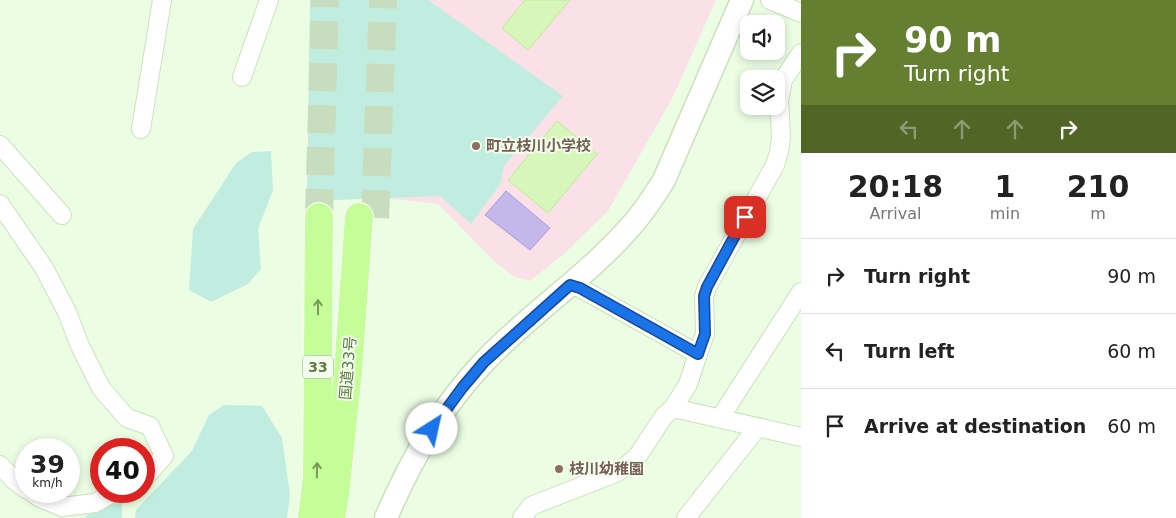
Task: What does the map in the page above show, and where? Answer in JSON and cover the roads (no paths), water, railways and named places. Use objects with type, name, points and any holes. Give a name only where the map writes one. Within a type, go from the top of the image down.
[{"type":"highway","name":"33","points":[[312,518],[317,477],[319,217]]},
{"type":"highway","points":[[333,506],[362,382],[367,218]]},
{"type":"street","points":[[142,129],[162,0]]},
{"type":"street","points":[[242,77],[269,0]]},
{"type":"street","points":[[386,518],[421,444],[462,388],[484,362],[614,245],[647,206],[664,180],[742,0]]},
{"type":"street","points":[[770,0],[801,13]]},
{"type":"street","points":[[526,517],[531,506],[618,472],[637,456],[664,416],[673,408],[688,384],[705,334],[704,296],[707,287],[775,165],[781,137],[779,100],[783,80],[801,53]]},
{"type":"street","points":[[0,145],[62,215]]},
{"type":"street","points":[[0,204],[44,268],[67,312],[80,346],[101,388],[128,418],[150,426],[164,456],[155,466]]},
{"type":"street","points":[[570,285],[580,288],[698,354]]},
{"type":"street","points":[[720,418],[801,292]]},
{"type":"street","points":[[673,408],[801,437]]},
{"type":"street","points":[[686,518],[757,428]]},
{"type":"street","points":[[0,465],[15,481]]},
{"type":"street","points":[[52,503],[62,507],[95,503]]},
{"type":"tunnel","points":[[319,217],[325,0]]},
{"type":"tunnel","points":[[375,218],[383,0]]},
{"type":"place","name":"町立枝川小学校","points":[[476,146]]},
{"type":"place","name":"枝川幼稚園","points":[[559,469]]}]
